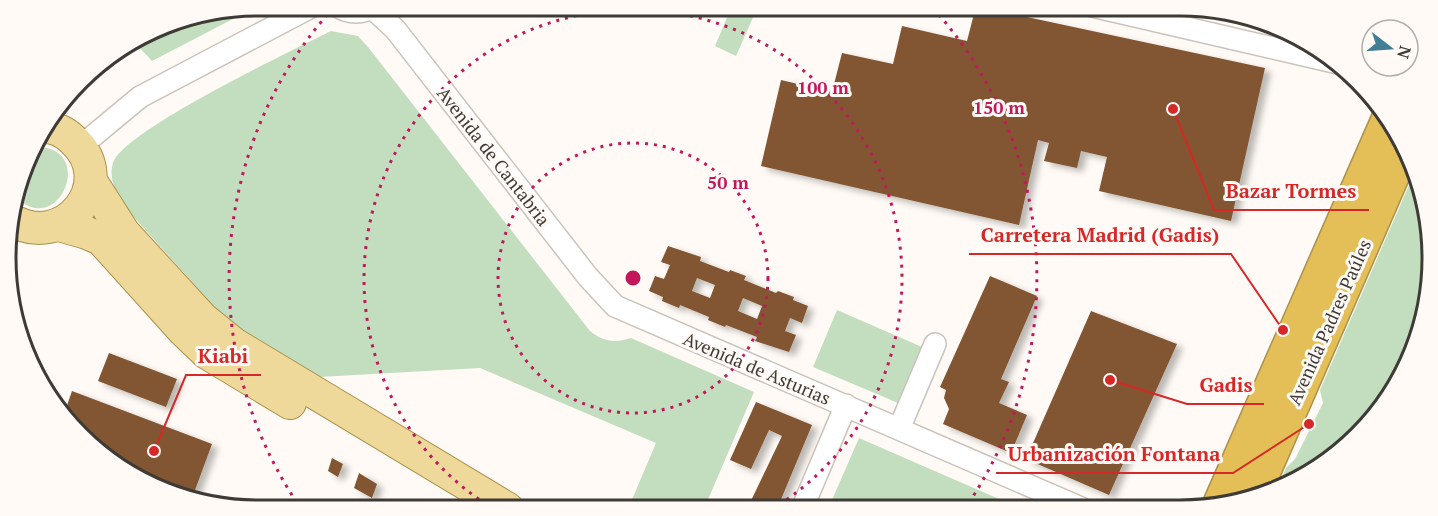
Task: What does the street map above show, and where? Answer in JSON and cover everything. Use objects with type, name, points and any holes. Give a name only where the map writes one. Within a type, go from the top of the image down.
[{"type":"highway","name":"Avenida Padres Paúles","points":[[1224,495],[1384,129]]},
{"type":"highway","name":"Avenida Padres Paúles","points":[[1257,487],[1400,158]]},
{"type":"main road","points":[[19,224],[43,229],[59,225],[75,215],[86,200],[91,181],[89,163],[81,147],[67,133],[54,129]]},
{"type":"main road","points":[[91,181],[124,232],[203,319],[234,344],[256,371],[453,500]]},
{"type":"main road","points":[[59,225],[101,239],[184,332],[207,353],[256,371],[492,500]]},
{"type":"street","points":[[81,147],[140,97],[294,16]]},
{"type":"street","name":"Avenida de Cantabria","points":[[382,16],[588,277],[615,306]]},
{"type":"street","points":[[1135,16],[1315,58]]},
{"type":"street","name":"Avenida de Asturias","points":[[615,306],[1063,500]]},
{"type":"street","points":[[899,429],[935,344]]},
{"type":"street","points":[[806,500],[846,405]]},
{"type":"green space","points":[[728,16],[754,16],[736,56],[715,46]]},
{"type":"green space","points":[[235,18],[152,61],[139,48],[180,29]]},
{"type":"green space","points":[[331,31],[358,36],[590,331],[609,340],[619,341],[631,338],[754,392],[708,500],[632,500],[656,443],[480,368],[319,377],[245,332],[222,315],[130,213],[113,183],[112,170],[113,163],[124,149],[146,132],[176,112]]},
{"type":"green space","points":[[43,148],[54,150],[64,160],[68,173],[65,187],[58,199],[47,207],[33,207],[23,202],[29,180]]},
{"type":"green space","points":[[1410,183],[1417,211],[1421,242],[1421,274],[1413,321],[1397,365],[1372,405],[1351,429],[1327,450],[1282,477],[1286,468],[1295,459],[1323,403],[1320,390]]},
{"type":"green space","points":[[837,310],[922,347],[898,403],[813,367]]},
{"type":"green space","points":[[859,438],[1002,500],[832,500]]},
{"type":"building","points":[[973,16],[1023,16],[1265,68],[1231,221],[1099,191],[1107,157],[1081,151],[1077,168],[1044,161],[1049,143],[1038,140],[1019,225],[761,166],[781,80],[832,92],[842,53],[893,64],[902,26],[967,41]]},
{"type":"building","points":[[668,246],[701,257],[700,261],[746,276],[744,280],[776,293],[778,291],[794,297],[793,300],[808,306],[802,323],[790,318],[785,331],[796,335],[789,352],[755,341],[757,337],[708,320],[709,317],[680,305],[679,308],[662,301],[663,297],[649,291],[655,276],[664,279],[670,265],[661,262]],"holes":[[[697,278],[715,285],[710,298],[692,291]],[[743,298],[762,306],[757,319],[738,311]]]},
{"type":"building","points":[[990,276],[1037,296],[1001,379],[1009,382],[999,403],[1027,415],[1011,453],[943,424],[949,409],[944,398],[946,390],[940,387]]},
{"type":"building","points":[[1091,311],[1177,344],[1109,495],[1026,459]]},
{"type":"building","points":[[109,353],[177,379],[166,407],[98,381]]},
{"type":"building","points":[[72,391],[212,444],[195,491],[151,475],[124,459],[87,429],[67,406]]},
{"type":"building","points":[[756,402],[812,425],[781,500],[751,500],[782,436],[769,430],[751,469],[730,460]]},
{"type":"building","points":[[332,458],[343,464],[338,477],[328,471]]},
{"type":"building","points":[[359,473],[377,484],[372,498],[354,488]]},
{"type":"place","name":"Bazar Tormes","points":[[1173,109]]},
{"type":"place","name":"Carretera Madrid (Gadis)","points":[[1283,330]]},
{"type":"place","name":"Gadis","points":[[1110,380]]},
{"type":"place","name":"Urbanización Fontana","points":[[1309,424]]},
{"type":"place","name":"Kiabi","points":[[154,451]]}]
